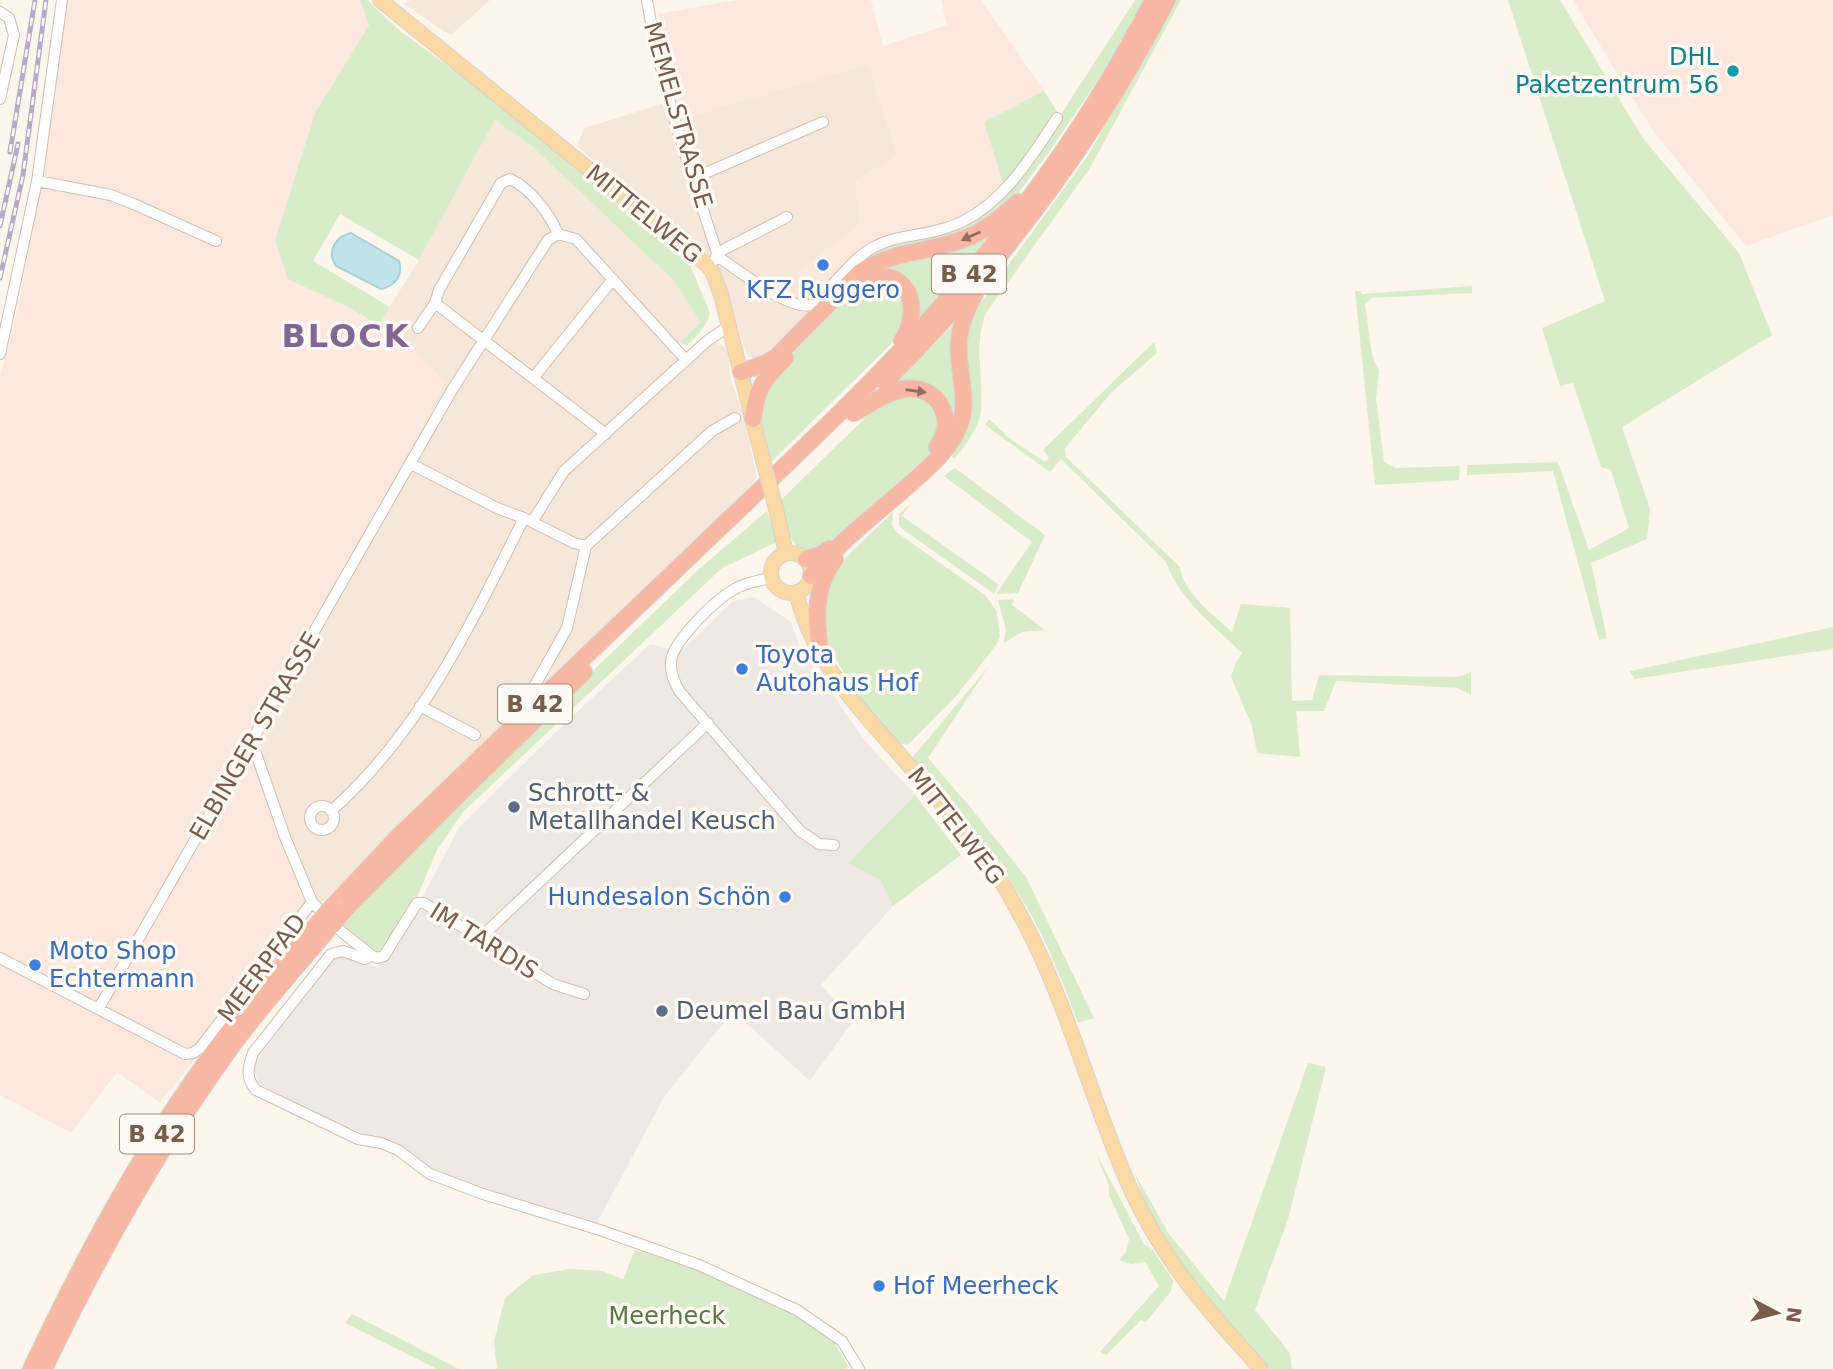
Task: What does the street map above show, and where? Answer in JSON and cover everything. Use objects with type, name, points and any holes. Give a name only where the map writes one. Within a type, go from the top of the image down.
[{"type":"highway","name":"B 42","points":[[44,1369],[99,1260],[180,1123],[231,1048],[325,924],[330,909],[407,828],[888,364],[982,258],[1043,179],[1090,110],[1153,0]]},
{"type":"highway","name":"B 42","points":[[31,1369],[88,1254],[149,1146],[218,1045],[325,924],[347,907],[531,723],[908,359],[993,264],[1053,186],[1104,111],[1167,0]]},
{"type":"highway","points":[[742,378],[776,357],[860,272],[895,255],[963,240],[984,230],[1043,179]]},
{"type":"highway","points":[[811,576],[929,467],[956,434],[964,404],[959,356],[960,329],[970,303],[993,264]]},
{"type":"highway","points":[[753,419],[757,393],[766,378],[855,286],[877,277],[894,279],[901,284],[913,304],[911,324],[888,364]]},
{"type":"highway","points":[[742,378],[757,382],[766,378]]},
{"type":"highway","points":[[806,559],[826,552],[919,468],[941,442],[946,427],[945,412],[939,401],[929,393],[916,389],[895,391],[854,413]]},
{"type":"highway","points":[[821,658],[817,626],[818,595],[828,570],[853,535]]},
{"type":"main road","name":"MITTELWEG","points":[[380,0],[715,259],[721,295],[786,553]]},
{"type":"main road","points":[[786,553],[797,553],[806,559],[811,576],[806,586],[796,592],[783,591],[776,586],[772,578],[774,563],[786,553]]},
{"type":"main road","name":"MITTELWEG","points":[[796,592],[804,620],[821,658],[858,707],[962,829],[1004,885],[1040,953],[1062,1004],[1132,1191],[1154,1235],[1179,1275],[1261,1369]]},
{"type":"street","points":[[0,354],[37,181],[62,0]]},
{"type":"street","name":"MEMELSTRASSE","points":[[647,0],[662,78],[694,178],[715,259]]},
{"type":"street","points":[[0,12],[9,18],[13,35],[0,99]]},
{"type":"street","name":"MITTELWEG","points":[[788,217],[715,259],[784,299],[804,307],[811,305],[871,248],[889,240],[933,232],[964,222],[992,202],[1007,188],[1057,118]]},
{"type":"street","points":[[694,178],[823,122]]},
{"type":"street","points":[[418,328],[435,303],[439,290],[501,183],[510,179],[520,184],[554,225],[558,234],[576,239],[686,360]]},
{"type":"street","points":[[37,181],[111,195],[216,241]]},
{"type":"street","name":"ELBINGER STRASSE","points":[[99,1008],[452,390],[548,240],[558,234]]},
{"type":"street","points":[[534,377],[613,279]]},
{"type":"street","points":[[435,303],[606,434]]},
{"type":"street","points":[[331,811],[357,788],[387,753],[420,706],[471,623],[528,520],[564,471],[706,341],[729,326]]},
{"type":"street","points":[[534,687],[567,628],[586,545],[712,431],[735,418]]},
{"type":"street","points":[[411,464],[496,508],[528,520],[574,543],[586,545]]},
{"type":"street","points":[[772,578],[737,588],[727,594],[678,642],[671,659],[672,677],[680,692],[800,831],[819,844],[834,845]]},
{"type":"street","points":[[420,706],[475,735]]},
{"type":"street","points":[[481,937],[708,723]]},
{"type":"street","points":[[252,742],[285,837],[312,902]]},
{"type":"street","name":"MEERPFAD","points":[[0,957],[185,1054],[193,1053],[209,1037],[312,902],[342,932],[371,955],[365,959],[343,951],[331,954],[253,1053],[247,1068],[253,1086],[358,1139],[381,1143],[398,1150],[430,1174],[482,1194],[600,1230],[699,1265],[796,1310],[842,1342],[859,1369]]},
{"type":"street","name":"IM TARDIS","points":[[371,955],[384,957],[416,903],[424,903],[553,984],[584,994]]},
{"type":"shaded area","points":[[67,0],[360,0],[369,25],[315,113],[275,240],[350,308],[408,343],[445,382],[252,742],[318,905],[160,1103],[117,1072],[71,1133],[0,1095],[0,377],[19,304],[50,129]]},
{"type":"shaded area","points":[[409,0],[490,0],[452,34],[404,4]]},
{"type":"shaded area","points":[[736,0],[871,0],[883,46],[947,25],[941,0],[981,0],[1044,91],[984,122],[1004,187],[963,221],[816,299],[796,272],[860,225],[856,180],[898,156],[868,64],[683,118],[658,14]]},
{"type":"shaded area","points":[[1573,0],[1833,0],[1833,215],[1746,246],[1655,133]]},
{"type":"shaded area","points":[[868,64],[898,156],[856,180],[860,224],[816,299],[811,316],[764,357],[753,358],[746,354],[723,276],[707,258],[577,146],[584,128],[678,99],[683,118]]},
{"type":"shaded area","points":[[495,120],[533,147],[675,282],[700,322],[671,354],[687,368],[713,343],[723,345],[728,352],[730,378],[744,416],[757,478],[727,516],[397,838],[318,905],[252,742],[445,382],[408,343],[378,325],[419,260]]},
{"type":"shaded area","points":[[754,597],[791,622],[800,648],[865,741],[915,795],[848,863],[880,880],[893,906],[821,985],[853,1021],[810,1081],[733,1011],[664,1097],[596,1225],[433,1171],[404,1151],[317,1114],[258,1083],[253,1064],[337,956],[352,957],[377,967],[394,951],[459,828],[564,724],[650,644],[680,652],[733,601]]},
{"type":"green space","points":[[360,0],[367,0],[400,31],[473,84],[651,230],[691,267],[710,313],[694,339],[687,345],[680,343],[700,322],[675,282],[533,147],[495,120],[419,260],[340,214],[313,261],[390,307],[378,325],[350,308],[288,279],[275,240],[315,113],[369,25]]},
{"type":"green space","points":[[1135,0],[1147,0],[1121,46],[1010,204],[985,224],[933,243],[816,299],[864,249],[963,221],[1004,187],[984,122],[1044,91],[1060,116]]},
{"type":"green space","points":[[1176,0],[1181,0],[1090,168],[986,313],[979,350],[981,411],[971,436],[954,459],[949,453],[967,332],[972,315],[1087,157]]},
{"type":"green space","points":[[1508,0],[1560,0],[1642,137],[1739,253],[1772,335],[1622,427],[1650,509],[1647,539],[1591,563],[1607,638],[1599,640],[1553,471],[1467,475],[1467,465],[1558,462],[1589,550],[1629,528],[1611,470],[1601,467],[1573,383],[1560,386],[1542,328],[1605,301]]},
{"type":"green space","points":[[996,229],[916,322],[917,308],[880,266]]},
{"type":"green space","points":[[870,282],[895,286],[908,311],[895,340],[771,462],[761,430],[759,405],[773,373],[853,291]]},
{"type":"green space","points":[[1472,286],[1472,293],[1371,298],[1365,304],[1372,355],[1379,371],[1376,399],[1384,462],[1396,468],[1460,466],[1459,480],[1375,485],[1355,291],[1362,294]]},
{"type":"green space","points":[[958,319],[958,411],[950,432],[947,403],[892,387]]},
{"type":"green space","points":[[1154,342],[1157,353],[1112,392],[1065,448],[1066,457],[1180,567],[1193,594],[1232,632],[1241,604],[1290,608],[1292,701],[1312,700],[1319,675],[1458,677],[1471,672],[1471,695],[1457,688],[1336,681],[1324,711],[1296,711],[1300,757],[1257,753],[1252,726],[1231,677],[1242,653],[1188,600],[1166,562],[1061,459],[1050,472],[985,425],[989,419],[1009,438],[1045,462],[1049,458],[1043,450]]},
{"type":"green space","points":[[901,395],[926,397],[940,415],[933,448],[832,543],[808,553],[801,549],[791,538],[780,501],[874,409]]},
{"type":"green space","points":[[955,468],[1045,535],[1018,593],[996,594],[1032,542],[944,476]]},
{"type":"green space","points":[[912,502],[902,516],[999,585],[994,594],[901,528],[899,514]]},
{"type":"green space","points":[[767,511],[777,542],[722,568],[463,812],[437,850],[415,902],[384,952],[373,953],[340,924],[462,796],[699,569]]},
{"type":"green space","points":[[893,512],[892,525],[895,531],[985,595],[997,612],[1000,637],[957,695],[908,745],[898,743],[858,695],[829,648],[824,633],[822,606],[837,566]]},
{"type":"green space","points":[[1014,599],[1012,605],[1045,630],[1022,632],[1004,643],[1006,629],[998,600]]},
{"type":"green space","points":[[1833,627],[1833,649],[1634,679],[1630,671]]},
{"type":"green space","points":[[989,666],[928,758],[1026,877],[1094,1018],[1078,1023],[1048,949],[1014,886],[972,829],[912,758]]},
{"type":"green space","points":[[915,795],[961,855],[893,906],[880,880],[848,863]]},
{"type":"green space","points":[[1308,1063],[1326,1067],[1288,1219],[1255,1310],[1290,1353],[1292,1369],[1271,1369],[1210,1303],[1174,1255],[1145,1202],[1135,1174],[1169,1234],[1224,1301]]},
{"type":"green space","points":[[1096,1153],[1144,1244],[1153,1250],[1173,1280],[1171,1291],[1146,1322],[1141,1320],[1106,1355],[1100,1352],[1159,1286],[1145,1262],[1131,1264],[1119,1260],[1126,1252],[1129,1239],[1109,1195],[1109,1186]]},
{"type":"green space","name":"Meerheck","points":[[635,1250],[692,1267],[803,1318],[830,1335],[848,1366],[846,1369],[497,1369],[494,1341],[505,1298],[533,1275],[570,1269],[602,1271],[623,1279]]},
{"type":"green space","points":[[352,1314],[459,1369],[437,1369],[345,1323]]},
{"type":"water","points":[[351,233],[399,261],[399,276],[394,283],[381,289],[336,266],[332,255],[334,245],[341,237]]},
{"type":"railway","points":[[10,152],[35,0]]},
{"type":"railway","points":[[0,278],[23,175],[46,0]]},
{"type":"railway","points":[[0,226],[18,144]]},
{"type":"place","name":"DHL Paketzentrum 56","points":[[1733,71]]},
{"type":"place","name":"KFZ Ruggero","points":[[823,265]]},
{"type":"place","name":"Toyota Autohaus Hof","points":[[742,669]]},
{"type":"place","name":"Schrott- & Metallhandel Keusch","points":[[514,807]]},
{"type":"place","name":"Hundesalon Schön","points":[[785,897]]},
{"type":"place","name":"Moto Shop Echtermann","points":[[35,965]]},
{"type":"place","name":"Deumel Bau GmbH","points":[[662,1011]]},
{"type":"place","name":"Hof Meerheck","points":[[879,1286]]},
{"type":"district","name":"BLOCK","points":[[346,336]]}]
